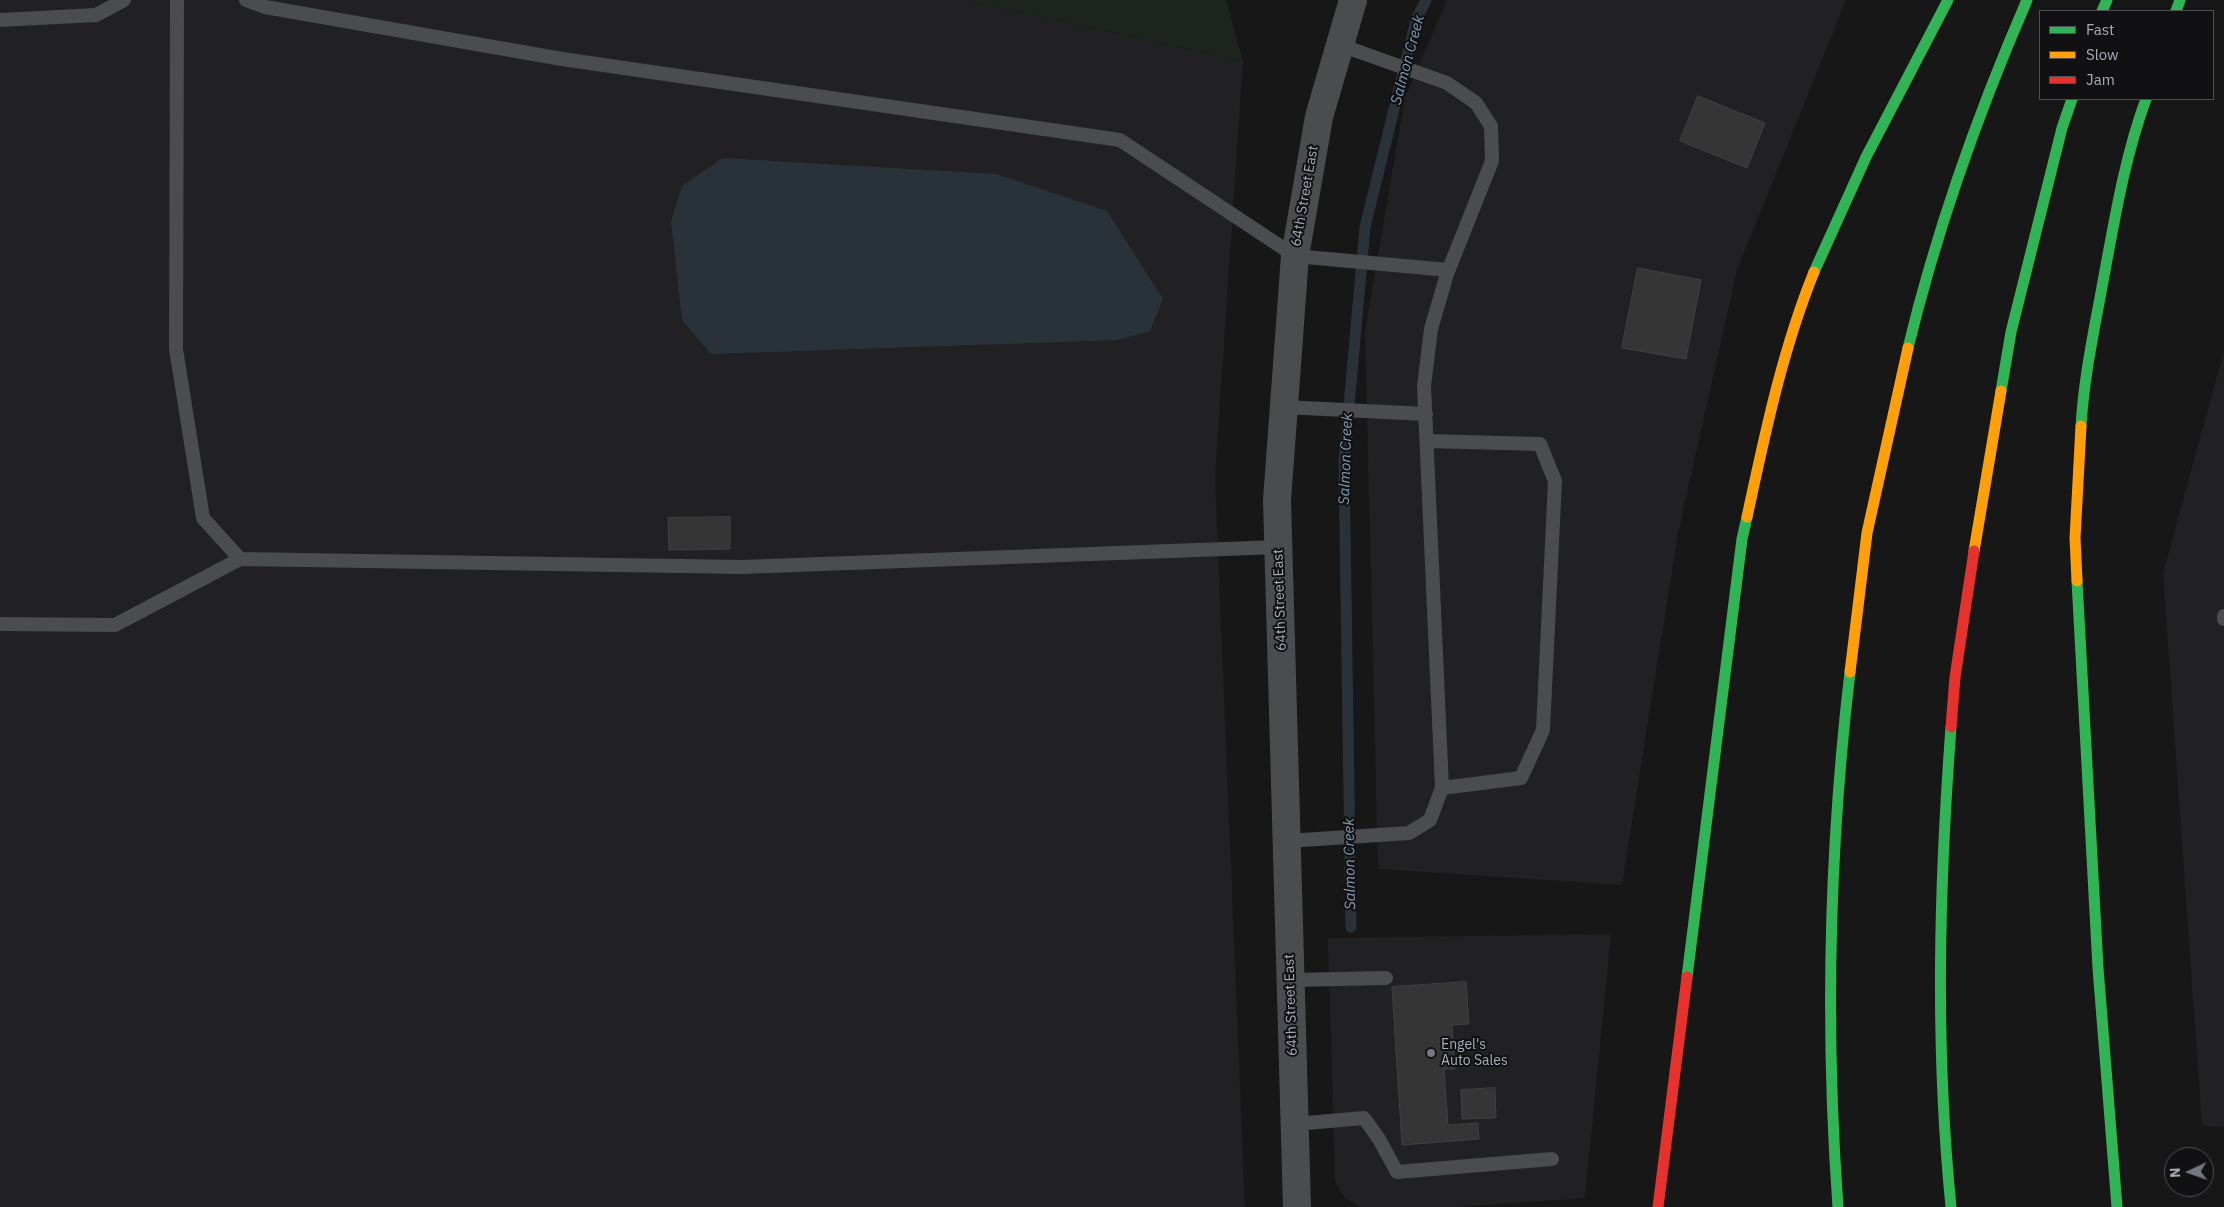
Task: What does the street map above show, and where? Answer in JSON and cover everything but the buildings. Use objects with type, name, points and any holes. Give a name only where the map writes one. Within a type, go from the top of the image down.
[{"type":"highway","points":[[1658,1207],[1741,549],[1766,430],[1797,318],[1836,221],[1893,103],[1948,0]]},
{"type":"highway","points":[[1838,1207],[1832,1128],[1829,1008],[1834,843],[1844,712],[1867,536],[1891,418],[1919,300],[1973,129],[2027,0]]},
{"type":"highway","points":[[1951,1207],[1945,1146],[1939,993],[1942,839],[1955,677],[1978,521],[2011,332],[2062,128],[2072,100]]},
{"type":"highway","points":[[2117,1207],[2098,958],[2075,538],[2083,390],[2112,235],[2134,132],[2146,100]]},
{"type":"street","name":"64th Street East","points":[[1297,1207],[1277,500],[1295,256],[1319,117],[1353,0]]},
{"type":"lane","points":[[0,20],[96,14],[124,0]]},
{"type":"lane","points":[[177,0],[176,349],[203,518],[240,559]]},
{"type":"lane","points":[[246,0],[266,7],[562,59],[1120,140],[1295,256],[1448,270]]},
{"type":"lane","points":[[1287,841],[1408,833],[1430,820],[1442,788],[1424,386],[1431,329],[1448,270],[1492,162],[1490,126],[1476,103],[1447,83],[1340,45]]},
{"type":"lane","points":[[1283,407],[1426,414]]},
{"type":"lane","points":[[1427,441],[1540,444],[1555,481],[1543,730],[1521,778],[1442,788]]},
{"type":"lane","points":[[0,624],[115,625],[240,559],[742,567],[1278,547]]},
{"type":"lane","points":[[1291,980],[1386,978]]},
{"type":"lane","points":[[1295,1124],[1364,1118],[1379,1139],[1397,1172],[1552,1159]]},
{"type":"shaded area","points":[[0,0],[967,0],[1243,61],[1215,477],[1245,1207],[0,1207]]},
{"type":"shaded area","points":[[967,0],[1226,0],[1243,61]]},
{"type":"shaded area","points":[[1447,0],[1846,0],[1737,270],[1678,533],[1622,885],[1378,869],[1365,332],[1405,97]]},
{"type":"shaded area","points":[[723,158],[996,174],[1107,211],[1163,299],[1150,331],[1118,340],[711,354],[682,320],[671,221],[682,186]]},
{"type":"shaded area","points":[[2224,351],[2224,1127],[2202,1126],[2163,573]]},
{"type":"shaded area","points":[[1611,934],[1585,1198],[1455,1207],[1361,1207],[1345,1198],[1335,1182],[1328,938]]},
{"type":"waterway","name":"Salmon Creek","points":[[1351,927],[1344,462],[1365,227],[1416,20],[1426,0]]},
{"type":"traffic: fast","points":[[1814,272],[1866,157],[1948,0]]},
{"type":"traffic: fast","points":[[1908,348],[1919,303],[1960,171],[1975,128],[2027,0]]},
{"type":"traffic: fast","points":[[2102,10],[2107,0]]},
{"type":"traffic: fast","points":[[2176,10],[2180,0]]},
{"type":"traffic: fast","points":[[2001,391],[2011,332],[2062,128],[2072,100]]},
{"type":"traffic: fast","points":[[2081,426],[2090,351],[2117,209],[2126,164],[2146,100]]},
{"type":"traffic: fast","points":[[1687,977],[1742,539],[1747,517]]},
{"type":"traffic: fast","points":[[2077,581],[2098,968],[2117,1207]]},
{"type":"traffic: fast","points":[[1838,1207],[1831,1073],[1831,939],[1837,806],[1850,672]]},
{"type":"traffic: fast","points":[[1951,727],[1940,967],[1943,1087],[1951,1207]]},
{"type":"traffic: slow","points":[[1747,517],[1783,362],[1814,272]]},
{"type":"traffic: slow","points":[[1850,672],[1867,533],[1908,348]]},
{"type":"traffic: slow","points":[[1974,551],[2001,391]]},
{"type":"traffic: slow","points":[[2077,581],[2075,538],[2081,426]]},
{"type":"traffic: jam","points":[[1951,727],[1955,677],[1974,551]]},
{"type":"traffic: jam","points":[[1658,1207],[1687,977]]},
{"type":"place","name":"Engel's Auto Sales","points":[[1431,1053]]}]
